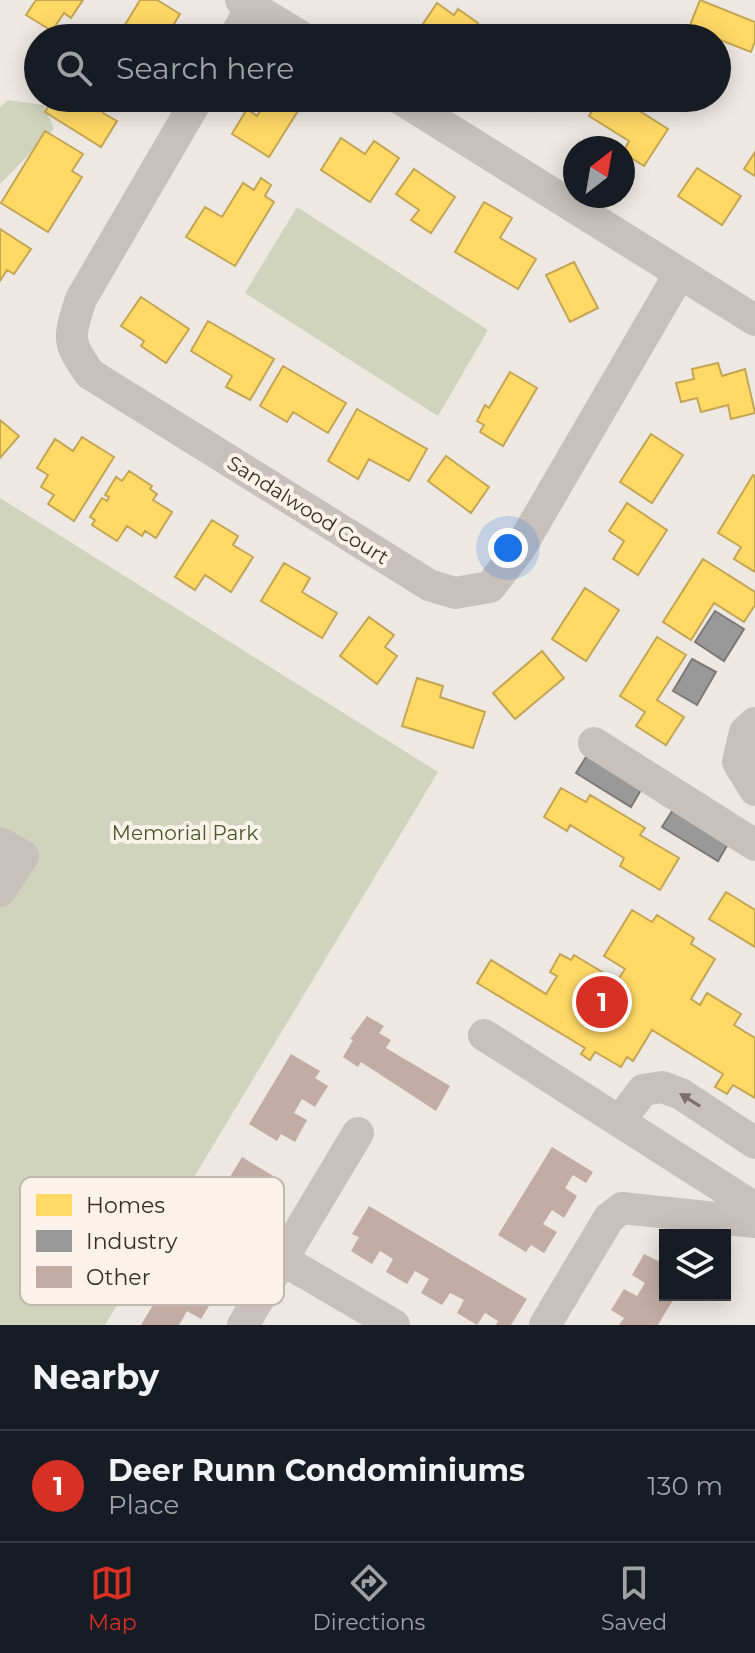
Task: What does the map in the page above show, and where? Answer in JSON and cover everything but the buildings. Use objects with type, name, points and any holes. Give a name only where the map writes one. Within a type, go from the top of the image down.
[{"type":"street","points":[[239,24],[246,3],[280,24]]},
{"type":"street","name":"Sandalwood Court","points":[[190,112],[81,299],[70,332],[74,353],[90,374],[429,585],[455,593],[490,587],[520,548],[680,273]]},
{"type":"street","points":[[421,112],[755,320]]},
{"type":"street","points":[[755,723],[745,732],[738,762],[755,790]]},
{"type":"street","points":[[594,743],[744,838],[755,797]]},
{"type":"street","points":[[0,843],[23,856],[0,891]]},
{"type":"street","points":[[484,1035],[755,1208]]},
{"type":"street","points":[[620,1121],[643,1090],[662,1087],[681,1094],[755,1143]]},
{"type":"street","points":[[284,1258],[358,1133]]},
{"type":"street","points":[[545,1325],[609,1218],[622,1208],[755,1222]]},
{"type":"street","points":[[284,1261],[394,1325]]},
{"type":"street","points":[[243,1325],[255,1305]]},
{"type":"green space","points":[[8,100],[24,102],[24,112],[47,112],[54,129],[0,184],[0,107]]},
{"type":"green space","points":[[297,207],[488,330],[438,416],[245,293]]},
{"type":"green space","name":"Memorial Park","points":[[0,498],[438,772],[194,1177],[20,1177],[20,1305],[117,1305],[105,1325],[0,1325]]},
{"type":"place","name":"Deer Runn Condominiums","points":[[602,1002]]}]
